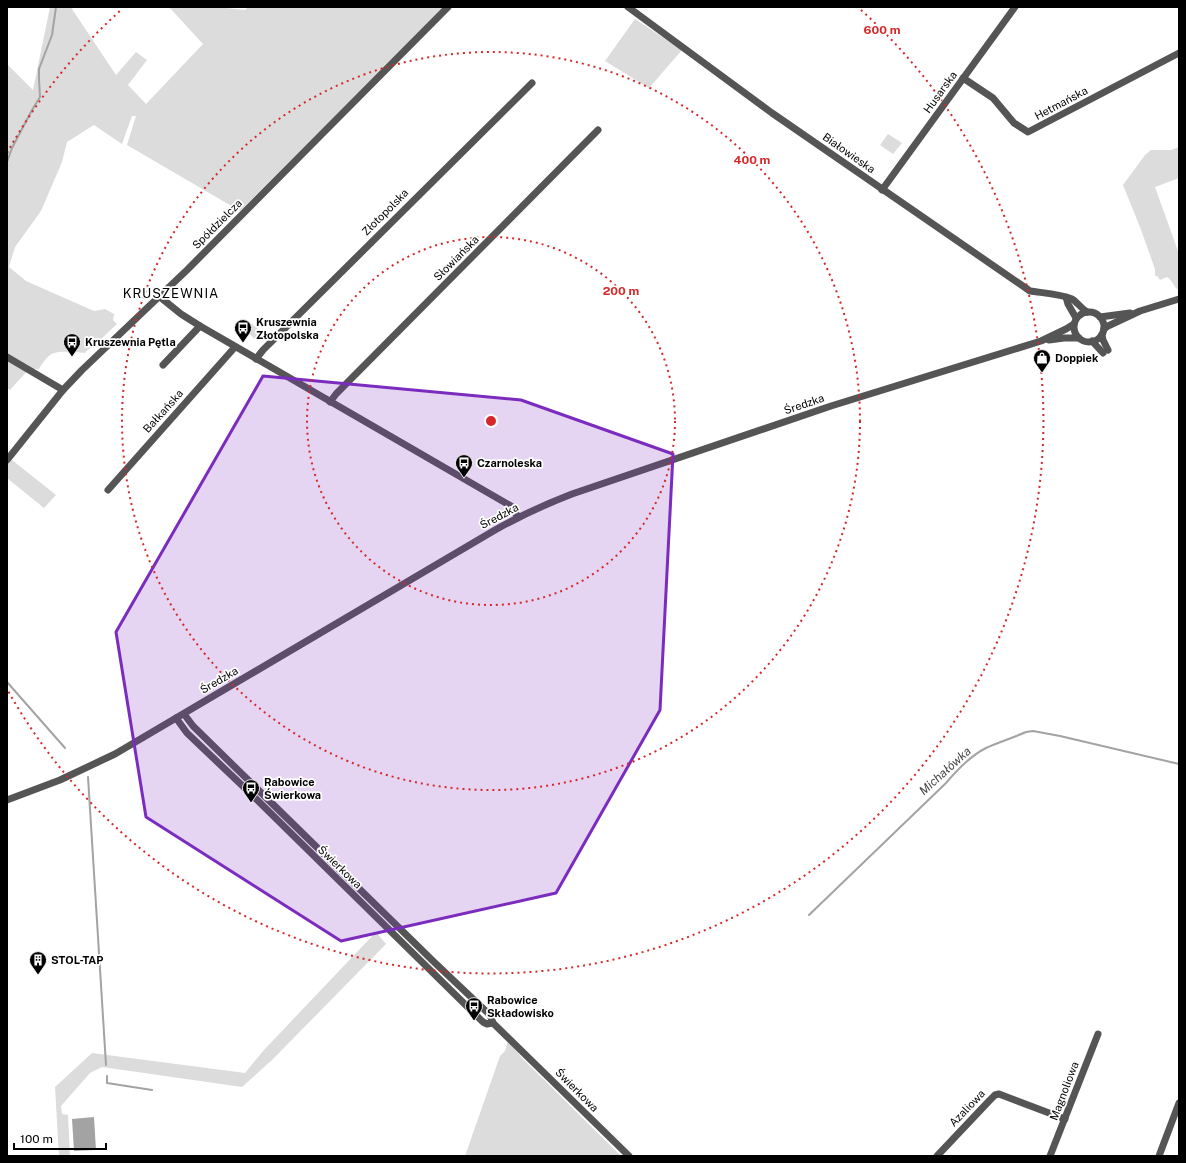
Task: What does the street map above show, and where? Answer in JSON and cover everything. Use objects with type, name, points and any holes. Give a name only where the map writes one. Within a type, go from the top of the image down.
[{"type":"street","name":"Spółdzielcza","points":[[7,460],[82,370],[160,297],[448,7]]},
{"type":"street","name":"Białowieska","points":[[628,7],[772,113],[1030,291],[1066,297],[1073,300],[1087,312]]},
{"type":"street","name":"Husarska","points":[[882,190],[1015,7]]},
{"type":"street","name":"Hetmańska","points":[[963,78],[993,98],[1014,123],[1028,132],[1179,52]]},
{"type":"street","name":"Złotopolska","points":[[256,359],[260,352],[532,83]]},
{"type":"street","name":"Słowiańska","points":[[330,402],[336,394],[598,130]]},
{"type":"street","points":[[160,297],[181,314],[235,347],[512,506],[518,517]]},
{"type":"street","points":[[1066,297],[1075,321],[1074,331],[1079,338],[1086,341],[1097,339],[1108,326],[1140,311]]},
{"type":"street","points":[[1100,317],[1140,311],[1179,299]]},
{"type":"street","points":[[1075,321],[1081,314],[1087,312],[1094,312],[1100,317],[1103,322],[1105,352],[1092,341]]},
{"type":"street","name":"Średzka","points":[[1041,342],[1066,329],[1075,321]]},
{"type":"street","points":[[162,365],[200,326]]},
{"type":"street","name":"Średzka","points":[[7,800],[84,770],[116,754],[518,517],[572,494],[810,413],[1041,342],[1064,338],[1079,338]]},
{"type":"street","name":"Bałkańska","points":[[108,490],[235,347]]},
{"type":"street","points":[[7,357],[64,390]]},
{"type":"street","name":"Świerkowa","points":[[184,714],[193,726],[490,1015],[493,1023],[628,1156]]},
{"type":"street","name":"Świerkowa","points":[[176,718],[187,733],[250,792],[483,1022],[487,1024],[493,1023]]},
{"type":"street","name":"Magnoliowa","points":[[1050,1156],[1098,1034]]},
{"type":"street","name":"Azaliowa","points":[[937,1156],[995,1095],[999,1094],[1065,1119]]},
{"type":"street","points":[[1159,1156],[1179,1103]]},
{"type":"highlighted area","points":[[263,376],[521,400],[673,454],[660,710],[556,893],[341,941],[146,817],[116,632]]},
{"type":"shaded area","points":[[50,7],[73,7],[72,9],[116,75],[136,52],[147,60],[128,85],[146,104],[203,44],[169,7],[217,7],[245,10],[248,7],[444,7],[240,211],[127,145],[136,116],[132,116],[122,144],[94,125],[67,142],[62,162],[41,211],[15,247],[9,267],[26,281],[94,311],[105,309],[114,314],[113,320],[117,324],[99,341],[100,342],[88,349],[85,353],[76,352],[76,349],[69,349],[68,352],[58,352],[50,355],[39,369],[29,369],[10,390],[7,388],[7,64],[33,90]]},
{"type":"shaded area","points":[[635,19],[682,50],[649,88],[605,61]]},
{"type":"shaded area","points":[[888,134],[902,143],[893,154],[880,145]]},
{"type":"shaded area","points":[[1179,147],[1179,178],[1155,187],[1179,254],[1179,291],[1167,277],[1160,280],[1157,276],[1155,276],[1155,269],[1123,185],[1145,155],[1151,150],[1171,150]]},
{"type":"shaded area","points":[[252,324],[264,334],[257,341],[246,331]]},
{"type":"shaded area","points":[[12,460],[56,495],[44,508],[7,478],[7,466]]},
{"type":"shaded area","points":[[376,932],[386,944],[272,1060],[242,1087],[102,1067],[90,1073],[61,1106],[62,1114],[68,1115],[70,1156],[59,1156],[55,1087],[92,1053],[245,1073],[263,1051]]},
{"type":"shaded area","points":[[508,1041],[523,1059],[621,1156],[465,1156],[500,1056],[505,1051]]},
{"type":"shaded area","points":[[94,1117],[96,1150],[74,1151],[72,1119]]},
{"type":"waterway","points":[[7,162],[12,148],[40,97],[39,69],[52,35],[56,7]]},
{"type":"waterway","points":[[7,682],[65,748]]},
{"type":"waterway","name":"Michałówka","points":[[809,915],[964,764],[980,751],[991,746],[1026,732],[1033,731],[1179,764]]},
{"type":"waterway","points":[[88,777],[106,1065]]},
{"type":"waterway","points":[[107,1076],[107,1083],[152,1090]]},
{"type":"place","name":"Kruszewnia Złotopolska","points":[[243,343]]},
{"type":"place","name":"Kruszewnia Pętla","points":[[72,357]]},
{"type":"place","name":"Doppiek","points":[[1042,373]]},
{"type":"place","name":"Czarnoleska","points":[[464,478]]},
{"type":"place","name":"Rabowice Świerkowa","points":[[251,803]]},
{"type":"place","name":"STOL-TAP","points":[[38,975]]},
{"type":"place","name":"Rabowice Składowisko","points":[[474,1021]]},
{"type":"district","name":"KRUSZEWNIA","points":[[171,293]]}]
